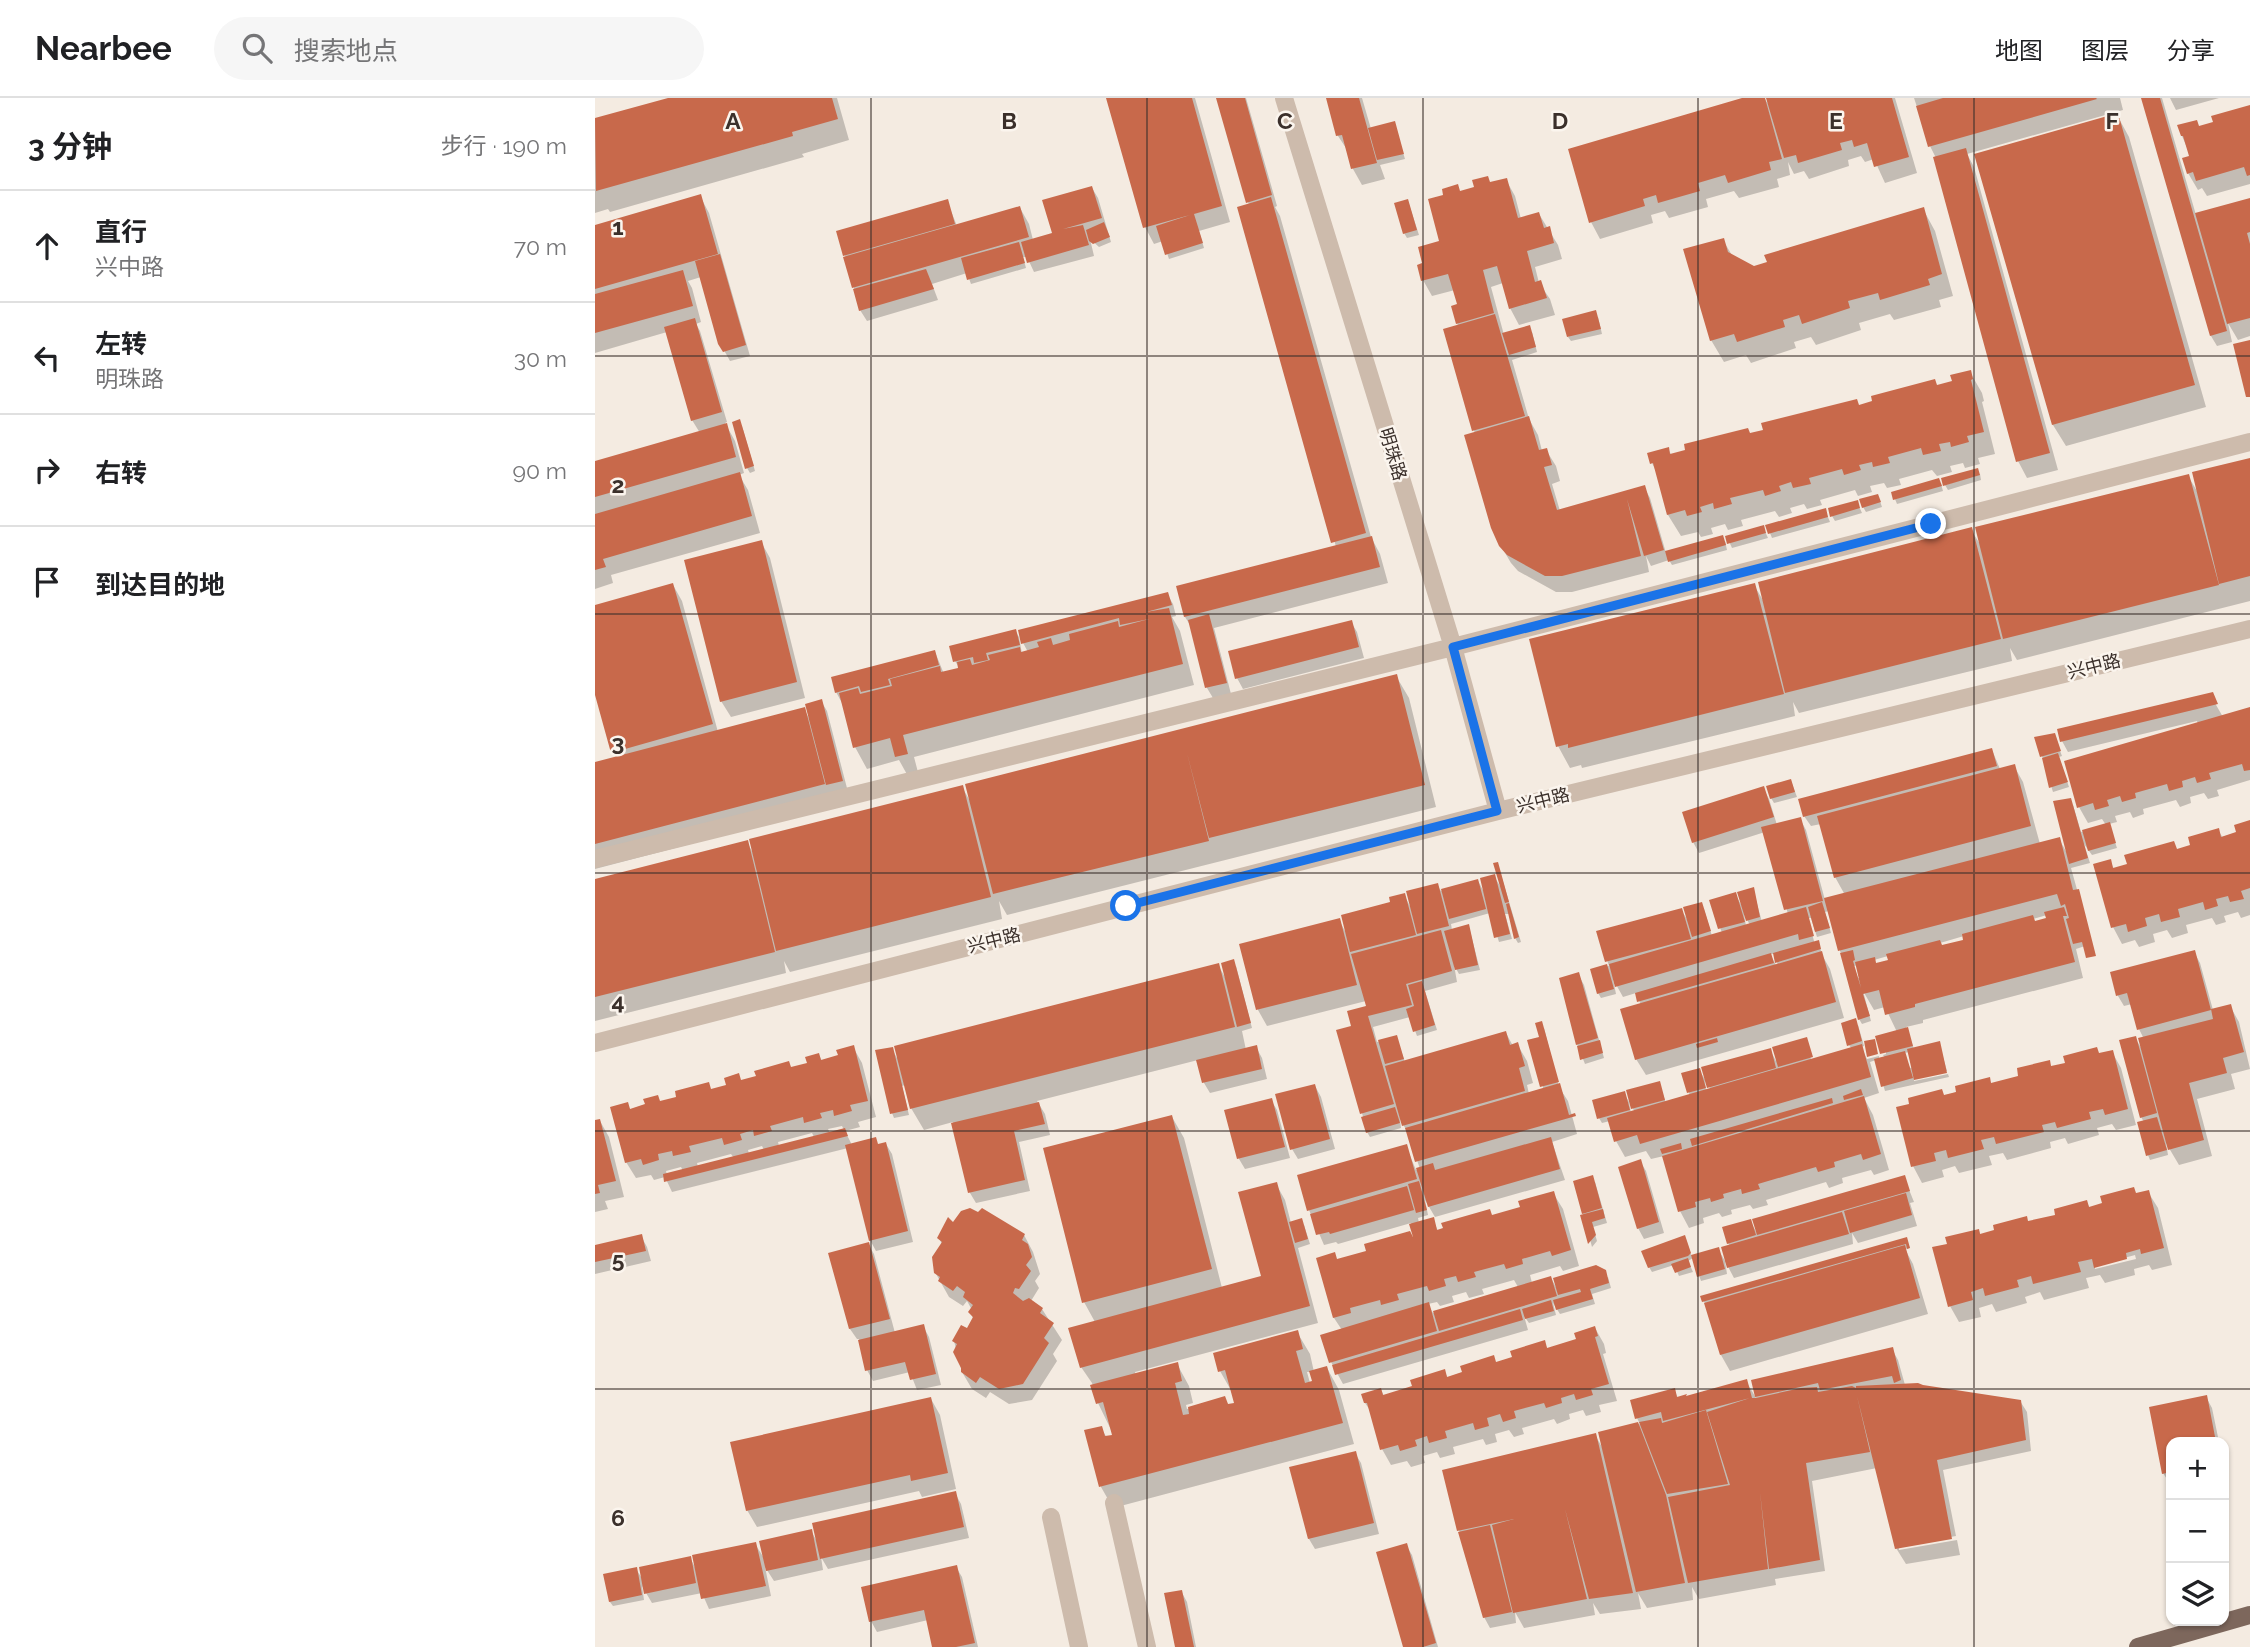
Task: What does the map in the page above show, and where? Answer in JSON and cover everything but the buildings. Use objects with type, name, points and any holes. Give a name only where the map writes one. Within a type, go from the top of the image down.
[{"type":"main road","points":[[2138,1647],[2250,1615]]},
{"type":"street","name":"明珠路","points":[[1284,98],[1453,647],[1497,811]]},
{"type":"street","points":[[595,859],[1453,647],[2250,442]]},
{"type":"street","name":"兴中路","points":[[595,1043],[1497,811],[2250,629]]},
{"type":"street","points":[[1114,1503],[1147,1647]]},
{"type":"street","points":[[1051,1517],[1079,1647]]},
{"type":"route","points":[[1126,906],[1497,811],[1453,647],[1931,524]]}]
